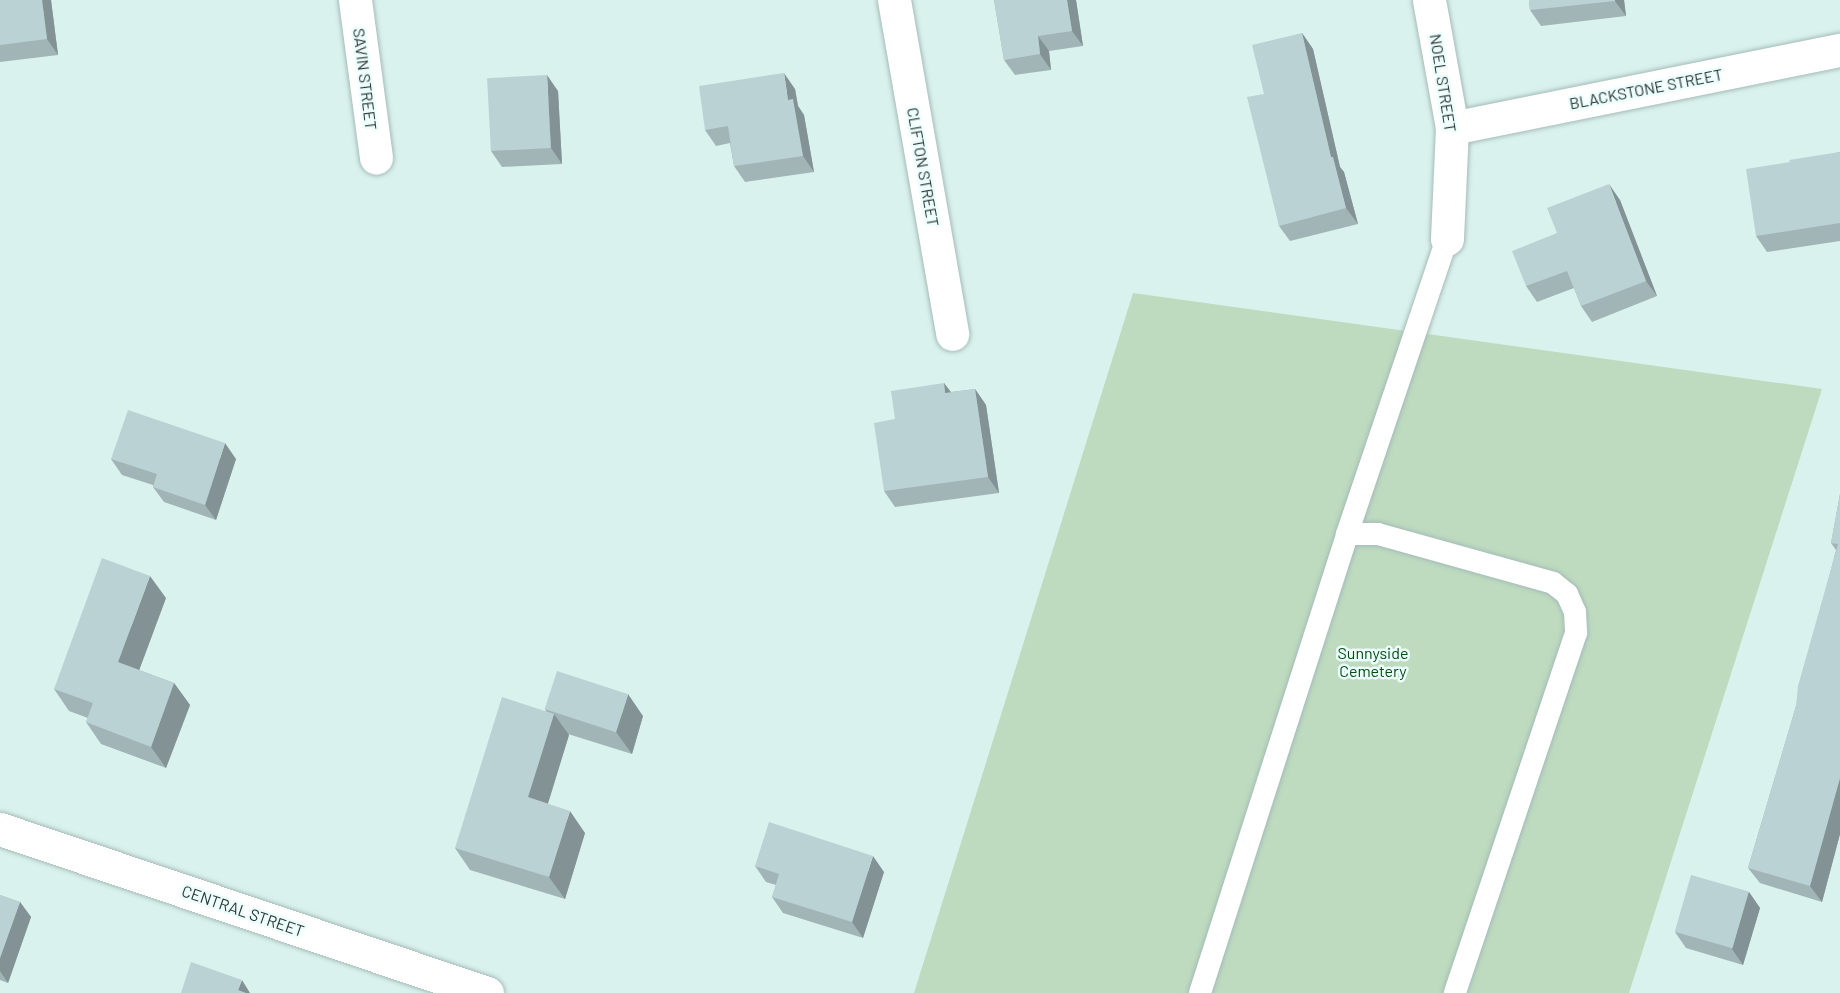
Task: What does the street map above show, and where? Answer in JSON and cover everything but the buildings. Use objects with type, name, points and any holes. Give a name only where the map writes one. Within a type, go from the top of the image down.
[{"type":"street","name":"SAVIN STREET","points":[[355,0],[376,158]]},
{"type":"street","name":"CLIFTON STREET","points":[[894,0],[952,334]]},
{"type":"street","name":"NOEL STREET","points":[[1429,0],[1452,128],[1447,239]]},
{"type":"street","name":"BLACKSTONE STREET","points":[[1452,128],[1840,51]]},
{"type":"street","name":"CENTRAL STREET","points":[[0,829],[487,993]]},
{"type":"lane","points":[[1200,993],[1347,534],[1447,239]]},
{"type":"lane","points":[[1347,534],[1378,534],[1553,583],[1567,594],[1575,612],[1576,633],[1455,993]]},
{"type":"green space","name":"Sunnyside Cemetery","points":[[1133,293],[1822,389],[1629,993],[914,993]]}]
